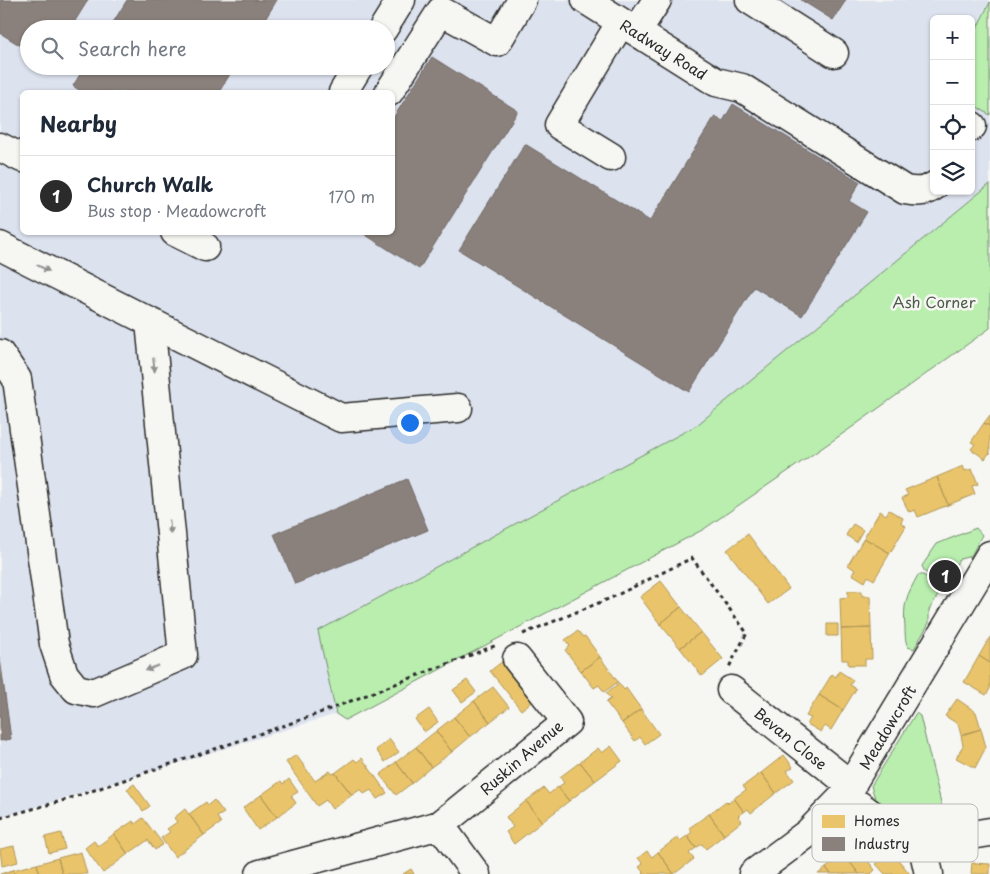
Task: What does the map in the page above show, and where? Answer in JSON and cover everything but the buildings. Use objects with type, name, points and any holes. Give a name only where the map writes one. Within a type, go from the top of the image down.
[{"type":"street","points":[[389,20],[401,0]]},
{"type":"street","points":[[390,90],[441,11],[497,42],[522,0]]},
{"type":"street","name":"Radway Road","points":[[586,0],[716,82],[742,88],[905,190],[917,192],[930,189]]},
{"type":"street","points":[[611,157],[559,125],[629,27],[657,0]]},
{"type":"street","points":[[750,0],[834,53]]},
{"type":"street","points":[[343,90],[353,75]]},
{"type":"street","points":[[0,147],[20,157]]},
{"type":"street","points":[[181,235],[205,247]]},
{"type":"street","points":[[0,246],[341,418],[458,408]]},
{"type":"street","points":[[0,354],[17,379],[54,644],[64,674],[76,689],[94,693],[183,655],[150,322]]},
{"type":"street","name":"Meadowcroft","points":[[836,804],[848,791],[990,555]]},
{"type":"street","name":"Ruskin Avenue","points":[[260,874],[440,825],[567,722],[511,650]]},
{"type":"street","name":"Bevan Close","points":[[731,690],[863,804]]},
{"type":"street","points":[[440,825],[476,874]]},
{"type":"street","name":"Meadowcroft","points":[[753,874],[812,829]]},
{"type":"path","points":[[0,818],[65,800],[511,650],[692,558],[747,633],[722,680],[731,690]]},
{"type":"shaded area","points":[[0,0],[990,0],[975,32],[975,15],[930,15],[930,195],[975,195],[975,106],[990,115],[990,184],[697,425],[318,631],[336,714],[0,818]]},
{"type":"green space","points":[[990,2],[990,115],[975,106],[975,32]]},
{"type":"green space","name":"Ash Corner","points":[[990,184],[990,328],[851,428],[704,529],[345,720],[336,714],[318,631],[697,425]]},
{"type":"green space","points":[[976,528],[982,535],[971,556],[960,559],[954,567],[949,564],[939,580],[925,572],[922,566],[937,544]]},
{"type":"green space","points":[[918,575],[923,575],[943,587],[929,610],[929,623],[914,649],[908,647],[906,642],[904,612],[908,595]]},
{"type":"green space","points":[[916,713],[920,716],[941,804],[880,804],[876,801],[871,786]]},
{"type":"place","name":"Church Walk","points":[[945,576]]}]
